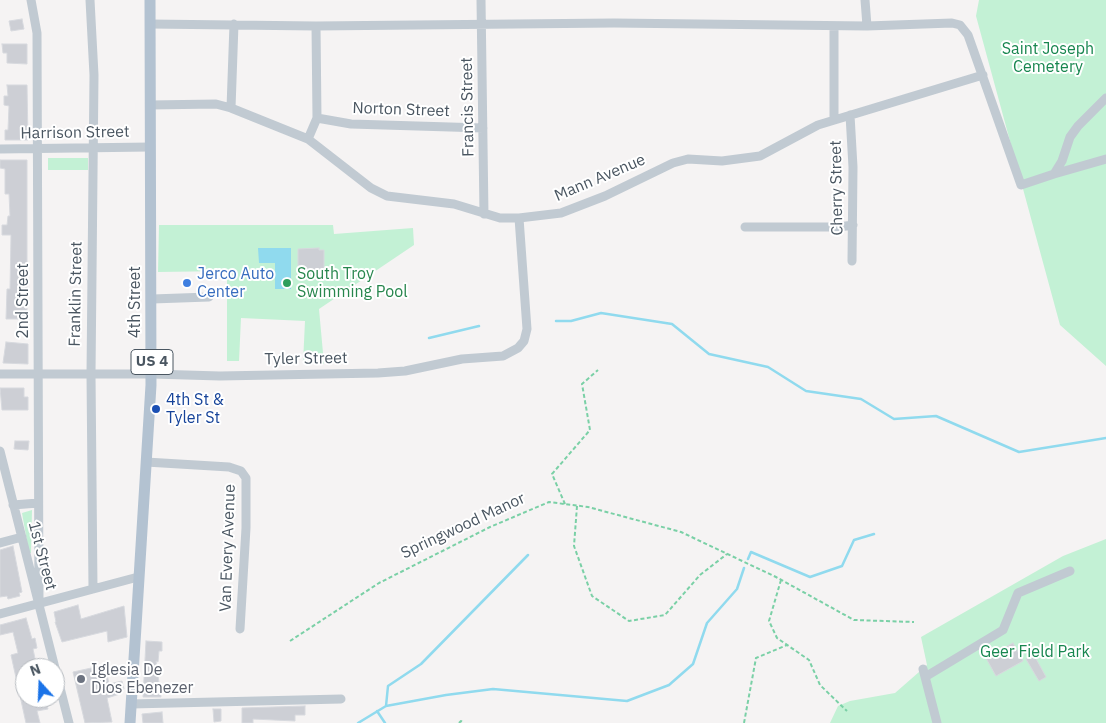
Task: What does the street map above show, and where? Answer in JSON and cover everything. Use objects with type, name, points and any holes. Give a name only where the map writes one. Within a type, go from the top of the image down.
[{"type":"main road","name":"4th Street","points":[[130,723],[152,374],[150,0]]},
{"type":"street","name":"2nd Street","points":[[31,0],[37,33],[39,603]]},
{"type":"street","name":"Franklin Street","points":[[90,0],[94,76],[90,374],[93,589]]},
{"type":"street","name":"Francis Street","points":[[481,0],[484,214]]},
{"type":"street","points":[[865,0],[867,26]]},
{"type":"street","points":[[150,24],[316,26],[482,24],[867,26],[952,23],[960,26],[968,35],[1021,185],[1106,159]]},
{"type":"street","points":[[231,108],[234,24]]},
{"type":"street","points":[[308,139],[317,118],[316,26]]},
{"type":"street","points":[[834,26],[834,120]]},
{"type":"street","name":"Mann Avenue","points":[[150,105],[216,104],[231,108],[308,139],[364,184],[386,196],[454,204],[500,218],[519,218],[562,213],[605,196],[673,163],[688,159],[722,161],[760,156],[818,125],[983,75]]},
{"type":"street","points":[[1054,174],[1062,161],[1070,137],[1078,126],[1106,98]]},
{"type":"street","name":"Cherry Street","points":[[850,115],[853,167],[852,261]]},
{"type":"street","name":"Norton Street","points":[[317,118],[351,124],[484,128]]},
{"type":"street","name":"Harrison Street","points":[[0,149],[150,146]]},
{"type":"street","name":"Tyler Street","points":[[0,374],[220,376],[405,371],[462,359],[503,356],[518,348],[524,341],[527,329],[519,218]]},
{"type":"street","points":[[745,227],[839,227],[853,225]]},
{"type":"street","points":[[152,299],[210,297]]},
{"type":"street","name":"1st Street","points":[[0,451],[53,658]]},
{"type":"street","name":"Van Every Avenue","points":[[146,462],[229,467],[241,471],[246,478],[240,629]]},
{"type":"street","points":[[13,505],[38,502]]},
{"type":"street","points":[[0,543],[22,538]]},
{"type":"street","points":[[937,723],[924,673],[1003,630],[1018,592],[1070,571]]},
{"type":"street","points":[[0,614],[138,577]]},
{"type":"street","points":[[132,704],[341,699]]},
{"type":"street","name":"1st Street","points":[[65,707],[69,723]]},
{"type":"path","points":[[565,504],[552,474],[590,430],[582,384],[598,370]]},
{"type":"path","name":"Springwood Manor","points":[[290,641],[379,583],[490,527],[549,502],[577,506],[681,532],[781,580],[854,620],[914,622]]},
{"type":"path","points":[[577,506],[574,546],[592,596],[629,621],[665,615],[700,575],[727,554]]},
{"type":"path","points":[[781,580],[769,621],[777,638],[809,660],[820,685],[847,711]]},
{"type":"path","points":[[744,723],[756,658],[787,645]]},
{"type":"path","points":[[458,723],[461,721],[464,723]]},
{"type":"green space","name":"Saint Joseph Cemetery","points":[[979,0],[1106,0],[1106,366],[1060,325],[976,16]]},
{"type":"green space","points":[[48,158],[88,158],[88,170],[48,170]]},
{"type":"green space","name":"South Troy Swimming Pool","points":[[159,225],[333,225],[334,234],[413,228],[414,245],[319,309],[324,364],[303,363],[305,321],[241,318],[239,361],[227,361],[227,271],[158,272]]},
{"type":"green space","points":[[32,510],[31,553],[29,553],[22,513]]},
{"type":"green space","name":"Geer Field Park","points":[[1106,539],[1106,723],[830,723],[838,706],[850,701],[895,693],[927,665],[921,637],[1063,556]]},
{"type":"water","name":"South Troy Swimming Pool","points":[[258,248],[291,248],[291,289],[275,289],[275,263],[259,263]]},
{"type":"building","points":[[22,19],[24,29],[11,31],[9,21]]},
{"type":"building","points":[[2,44],[27,44],[27,64],[7,63],[7,53],[3,53]]},
{"type":"building","points":[[7,85],[27,85],[28,140],[5,140],[5,130],[8,130],[9,106],[4,105],[4,96],[8,96]]},
{"type":"building","points":[[0,160],[27,160],[27,319],[6,319],[7,289],[10,289],[11,235],[2,235],[2,225],[7,225],[8,216],[10,216],[9,194],[5,194],[5,169],[0,168]]},
{"type":"building","points":[[319,248],[319,250],[324,250],[324,273],[298,275],[298,249]]},
{"type":"building","points":[[6,342],[28,344],[28,364],[3,363]]},
{"type":"building","points":[[0,388],[24,388],[24,397],[28,397],[28,410],[2,410]]},
{"type":"building","points":[[15,441],[29,441],[28,450],[14,449]]},
{"type":"building","points":[[13,546],[22,592],[19,593],[20,596],[8,599],[7,596],[0,597],[0,550]]},
{"type":"building","points":[[78,605],[81,619],[124,606],[127,637],[108,642],[107,631],[62,642],[55,622],[54,612]]},
{"type":"building","points":[[26,618],[32,639],[35,638],[37,648],[33,649],[35,658],[15,658],[15,673],[11,655],[18,653],[13,632],[0,635],[0,625]]},
{"type":"building","points":[[146,641],[162,642],[162,651],[159,651],[158,662],[156,661],[161,697],[143,697]]},
{"type":"building","points":[[1013,643],[1023,661],[996,676],[986,658]]},
{"type":"building","points":[[1034,655],[1046,677],[1039,681],[1026,659]]},
{"type":"building","points":[[105,665],[109,684],[122,681],[124,689],[119,691],[120,694],[107,698],[112,722],[85,723],[73,672]]},
{"type":"building","points":[[305,706],[305,715],[295,715],[295,721],[253,719],[253,723],[242,723],[242,708]]},
{"type":"building","points":[[23,708],[48,708],[37,711],[40,723],[26,723]]},
{"type":"building","points":[[213,709],[221,709],[221,721],[214,722]]},
{"type":"building","points":[[162,712],[163,723],[143,723],[142,714]]},
{"type":"waterway","points":[[556,321],[571,321],[601,313],[672,324],[709,354],[768,367],[806,391],[861,399],[894,419],[936,416],[1019,452],[1106,438]]},
{"type":"waterway","points":[[429,338],[479,326]]},
{"type":"waterway","points":[[748,559],[751,552],[810,577],[842,566],[854,540],[874,534]]},
{"type":"waterway","points":[[386,706],[388,686],[421,664],[528,555]]},
{"type":"waterway","points":[[358,723],[386,706],[493,689],[627,701],[669,685],[693,664],[707,623],[737,589],[744,568]]},
{"type":"waterway","points":[[377,711],[385,723]]},
{"type":"place","name":"Jerco Auto Center","points":[[187,283]]},
{"type":"place","name":"South Troy Swimming Pool","points":[[287,283]]},
{"type":"place","name":"4th St & Tyler St","points":[[156,409]]},
{"type":"place","name":"Iglesia De Dios Ebenezer","points":[[81,679]]}]
